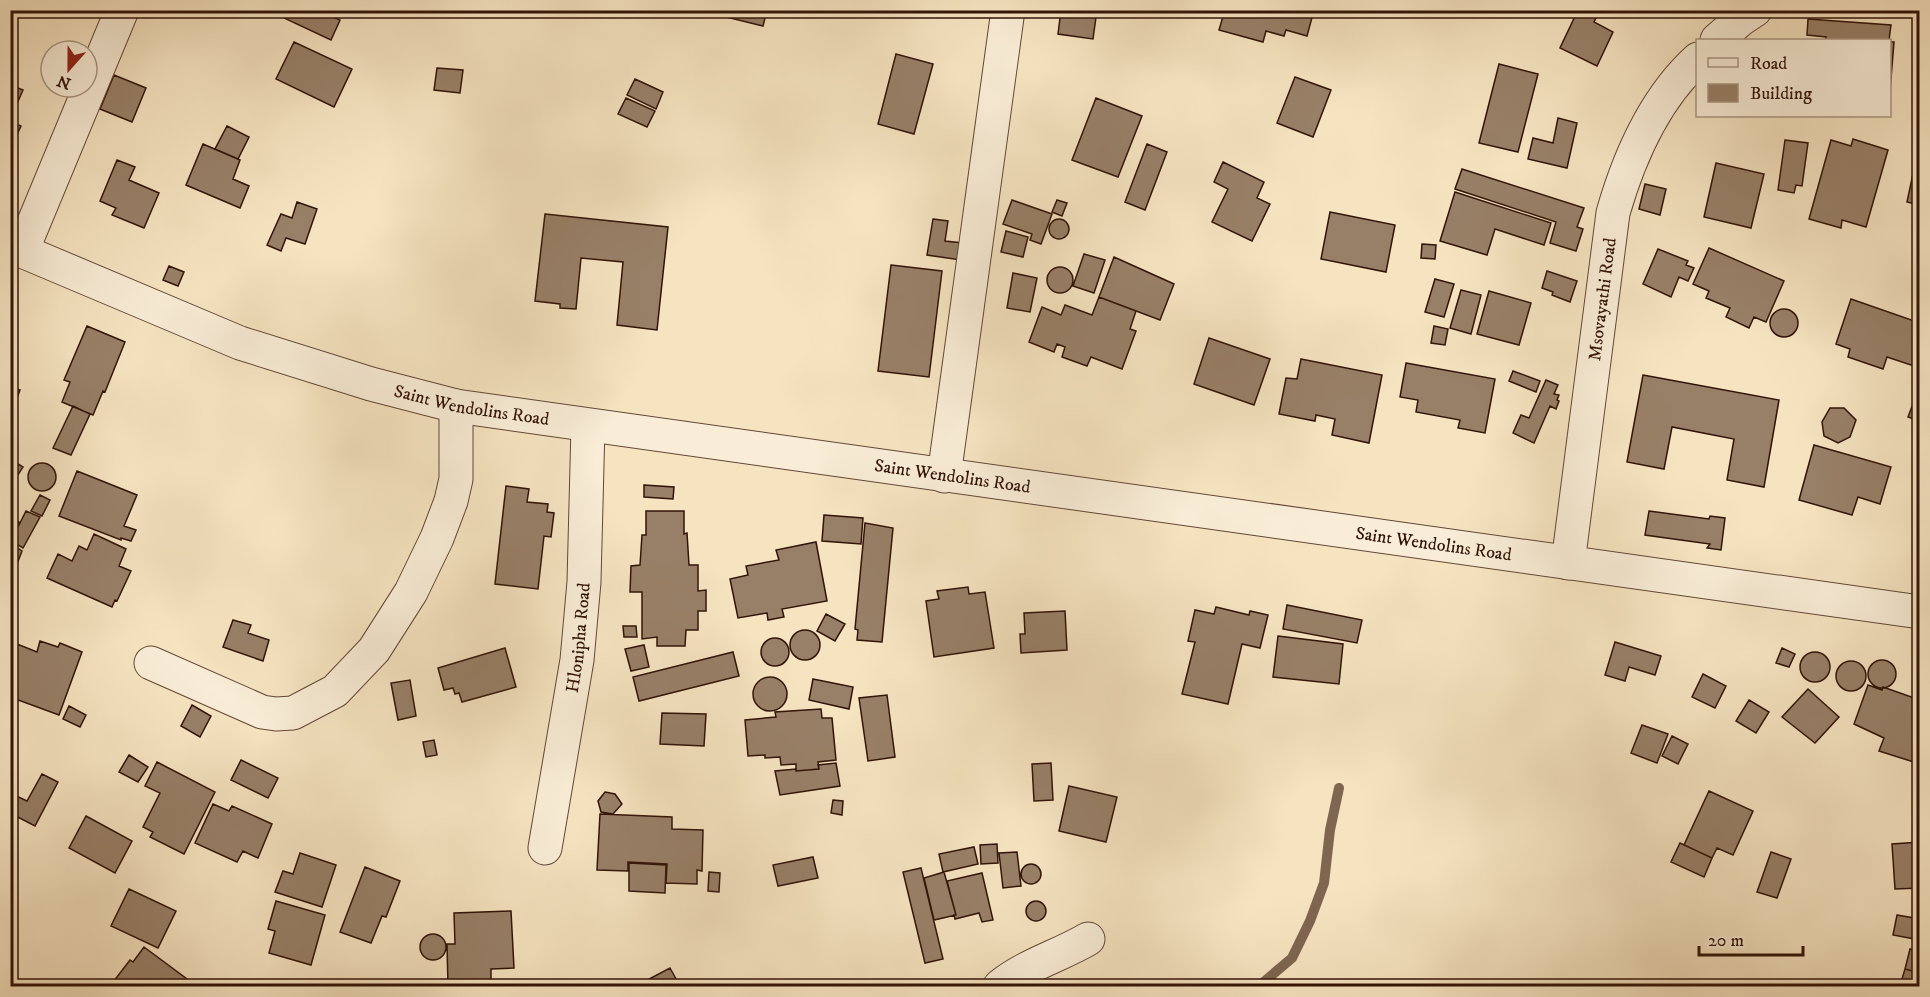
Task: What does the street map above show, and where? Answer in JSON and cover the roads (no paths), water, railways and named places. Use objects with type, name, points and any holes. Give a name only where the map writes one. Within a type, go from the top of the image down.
[{"type":"street","points":[[16,248],[122,10]]},
{"type":"street","points":[[945,476],[1008,10]]},
{"type":"street","points":[[1718,39],[1755,10]]},
{"type":"street","name":"Msovayathi Road","points":[[1568,563],[1613,213],[1623,177],[1653,114],[1696,61]]},
{"type":"street","name":"Saint Wendolins Road","points":[[16,248],[240,342],[371,384],[456,406],[1920,612]]},
{"type":"street","points":[[151,663],[262,712],[293,713],[335,691],[374,650],[411,592],[437,538],[451,501],[456,479],[456,406]]},
{"type":"street","name":"Hlonipha Road","points":[[545,848],[577,660],[584,582],[588,426]]},
{"type":"street","points":[[1000,987],[1015,974],[1088,939]]},
{"type":"waterway","points":[[1259,986],[1292,958],[1310,921],[1324,883],[1330,830],[1339,788]]}]
